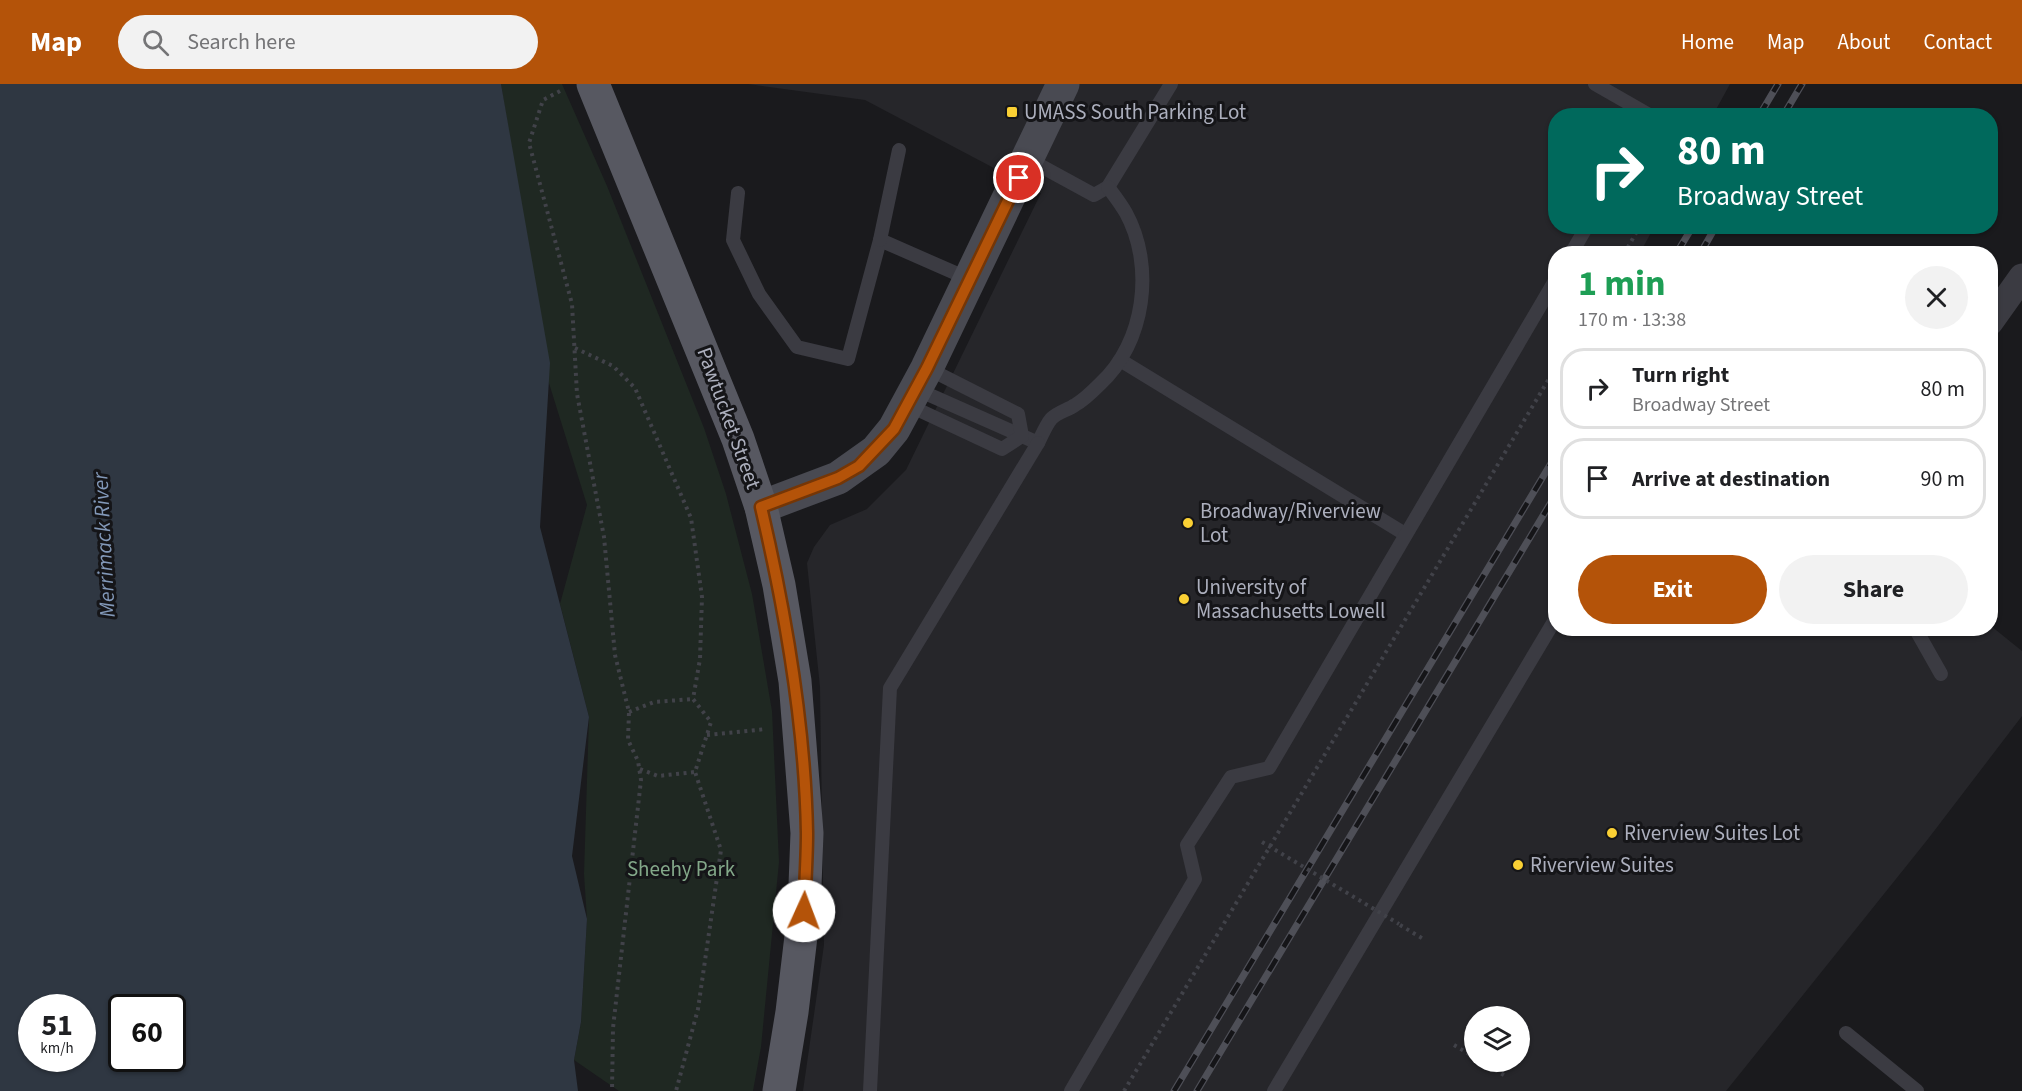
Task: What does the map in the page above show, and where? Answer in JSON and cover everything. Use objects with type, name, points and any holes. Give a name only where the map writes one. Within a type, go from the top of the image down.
[{"type":"main road","points":[[761,507],[831,482],[859,466],[894,429],[917,387],[1063,84]]},
{"type":"main road","name":"Pawtucket Street","points":[[580,86],[717,382],[761,507],[779,585],[795,681],[807,833],[804,911],[792,1012],[779,1091]]},
{"type":"street","points":[[1998,311],[2022,277]]},
{"type":"lane","points":[[1028,159],[1094,195],[1108,187],[1171,84]]},
{"type":"lane","points":[[1595,84],[1637,108]]},
{"type":"lane","points":[[738,193],[733,240],[759,294],[797,347],[848,359],[880,240],[899,150]]},
{"type":"lane","points":[[870,1091],[890,688],[1052,418],[1076,405],[1102,382],[1120,360],[1132,334],[1141,303],[1141,258],[1127,215],[1108,187]]},
{"type":"lane","points":[[880,240],[969,279]]},
{"type":"lane","points":[[1071,1091],[1195,879],[1186,845],[1231,777],[1269,768],[1548,293]]},
{"type":"lane","points":[[1120,360],[1405,534]]},
{"type":"lane","points":[[917,387],[1038,443]]},
{"type":"lane","points":[[917,387],[1018,414],[1022,436]]},
{"type":"lane","points":[[917,387],[1002,449],[1022,436]]},
{"type":"lane","points":[[1274,1091],[1548,631]]},
{"type":"lane","points":[[1920,636],[1941,674]]},
{"type":"lane","points":[[1846,1033],[1917,1091]]},
{"type":"path","points":[[580,86],[543,100],[529,142],[572,304],[577,394],[604,537],[615,655],[629,712],[628,740],[639,768],[641,780],[613,1028],[612,1091]]},
{"type":"path","points":[[575,348],[613,366],[635,388],[691,518],[702,597],[700,658],[693,699],[711,722],[695,772],[722,850],[698,1010],[676,1091]]},
{"type":"path","points":[[1124,1091],[1548,380]]},
{"type":"path","points":[[629,712],[654,702],[693,699]]},
{"type":"path","points":[[707,735],[799,726]]},
{"type":"path","points":[[639,768],[658,776],[695,772]]},
{"type":"path","points":[[1268,851],[1264,843],[1425,940]]},
{"type":"path","points":[[1454,1045],[1464,1051]]},
{"type":"path","points":[[1499,1072],[1507,1077]]},
{"type":"shaded area","name":"University of Massachusetts Lowell","points":[[748,84],[1730,84],[1717,108],[1548,108],[1548,234],[1650,234],[1644,246],[1548,246],[1548,636],[1998,636],[1998,632],[2022,651],[2022,716],[1928,839],[1726,1091],[803,1091],[824,945],[820,687],[807,563],[814,547],[830,525],[867,509],[906,470],[1041,193],[865,100]]},
{"type":"green space","name":"Sheehy Park","points":[[501,84],[562,84],[607,186],[704,428],[726,494],[752,594],[772,711],[779,862],[761,1047],[753,1091],[619,1091],[574,1060],[581,1022],[587,919],[584,874],[589,717],[560,604],[587,505],[548,380]]},
{"type":"water","name":"Merrimack River","points":[[0,84],[501,84],[550,363],[540,527],[589,717],[572,856],[587,919],[581,1022],[574,1060],[578,1091],[0,1091]]},
{"type":"railway","points":[[1764,108],[1778,84]]},
{"type":"railway","points":[[1788,108],[1802,84]]},
{"type":"railway","points":[[1681,246],[1688,234]]},
{"type":"railway","points":[[1705,246],[1711,234]]},
{"type":"railway","points":[[1174,1091],[1548,468]]},
{"type":"railway","points":[[1197,1091],[1548,507]]},
{"type":"place","name":"UMASS South Parking Lot","points":[[1012,112]]},
{"type":"place","name":"Broadway/Riverview Lot","points":[[1188,523]]},
{"type":"place","name":"University of Massachusetts Lowell","points":[[1184,599]]},
{"type":"place","name":"Riverview Suites Lot","points":[[1612,833]]},
{"type":"place","name":"Riverview Suites","points":[[1518,865]]},
{"type":"route","points":[[804,911],[807,833],[795,681],[779,585],[761,507],[823,485],[859,466],[876,451],[894,429],[927,368],[1019,178]]}]
